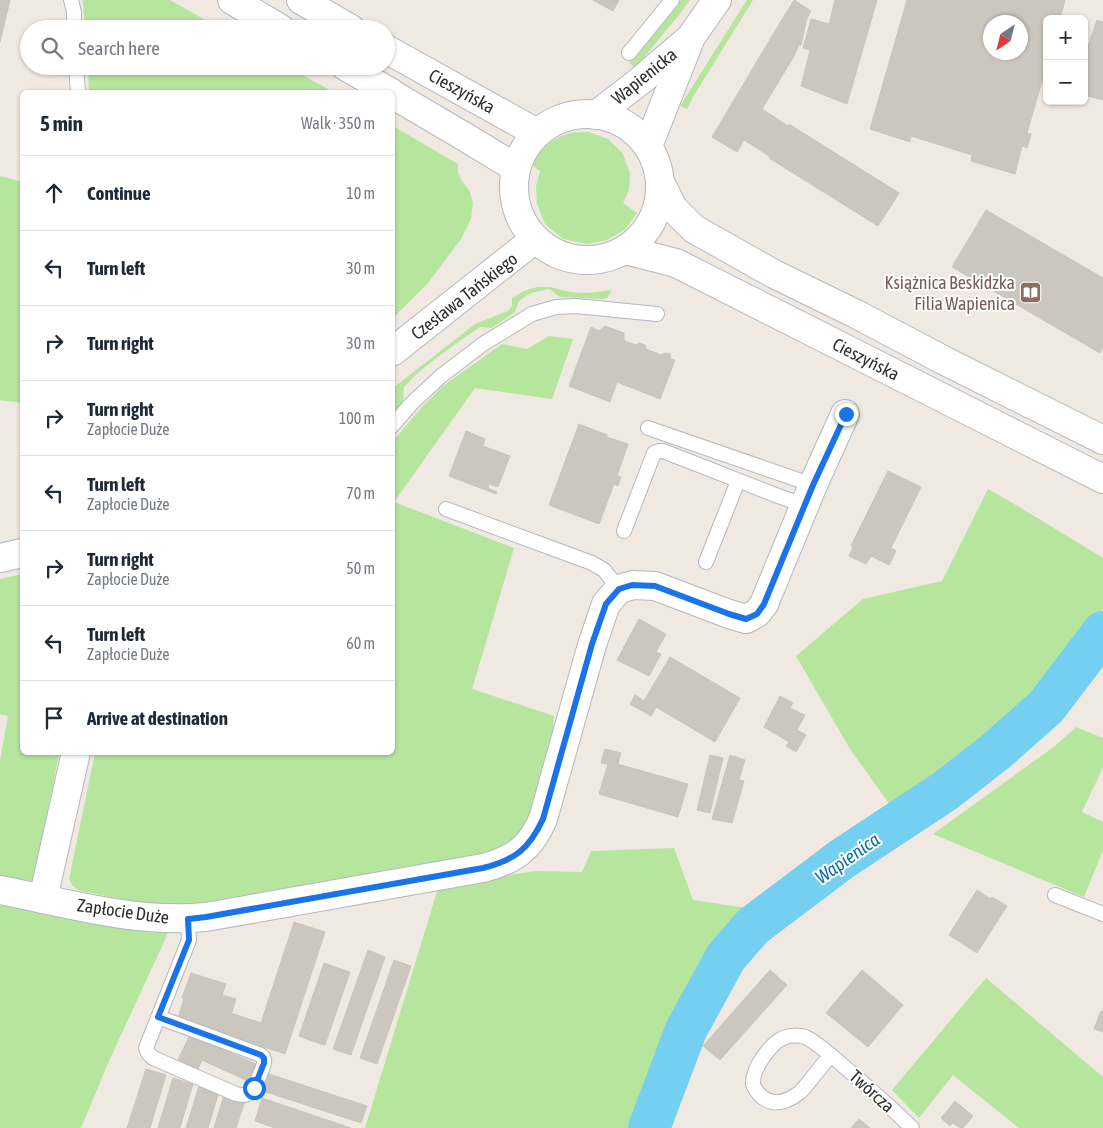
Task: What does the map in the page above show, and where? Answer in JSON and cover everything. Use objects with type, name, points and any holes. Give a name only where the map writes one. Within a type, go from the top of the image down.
[{"type":"main road","points":[[232,0],[266,20]]},
{"type":"main road","points":[[301,0],[335,20]]},
{"type":"main road","name":"Wapienicka","points":[[648,146],[691,38],[717,0]]},
{"type":"main road","name":"Wapienicka","points":[[596,114],[640,81],[691,38]]},
{"type":"main road","name":"Cieszyńska","points":[[395,54],[538,133]]},
{"type":"main road","name":"Cieszyńska","points":[[360,75],[386,90]]},
{"type":"main road","name":"Cieszyńska","points":[[395,95],[516,168]]},
{"type":"main road","points":[[596,114],[625,125],[640,136],[648,146],[658,170],[660,182],[659,202],[652,221],[640,238],[625,250],[607,258],[588,261],[568,258],[550,251],[535,239],[521,218],[514,194],[516,168],[524,149],[538,133],[555,122],[575,115],[596,114]]},
{"type":"main road","name":"Cieszyńska","points":[[660,182],[673,208],[694,229],[774,274],[1103,440]]},
{"type":"main road","name":"Czesława Tańskiego","points":[[395,350],[535,239]]},
{"type":"main road","name":"Cieszyńska","points":[[625,250],[676,263],[1103,479]]},
{"type":"main road","points":[[619,589],[632,585],[655,586],[746,619],[757,614],[764,604],[808,495],[846,414]]},
{"type":"main road","points":[[0,558],[20,553]]},
{"type":"main road","name":"Zapłocie Duże","points":[[0,890],[91,909],[130,915],[188,919],[498,864],[523,850],[534,837],[543,819],[592,644],[606,604],[619,589]]},
{"type":"main road","points":[[43,898],[75,755]]},
{"type":"lane","points":[[71,0],[74,20]]},
{"type":"lane","points":[[629,53],[671,0]]},
{"type":"lane","points":[[77,75],[78,90]]},
{"type":"lane","points":[[395,423],[411,404],[441,376],[483,344],[532,314],[556,307],[576,306],[657,314]]},
{"type":"lane","points":[[648,428],[808,495]]},
{"type":"lane","points":[[624,531],[654,454],[659,451],[738,481],[808,495]]},
{"type":"lane","points":[[706,562],[738,481]]},
{"type":"lane","points":[[446,509],[592,563],[604,570],[619,589]]},
{"type":"lane","points":[[1055,895],[1103,914]]},
{"type":"lane","points":[[158,1017],[261,1055],[264,1058],[264,1063],[254,1088],[250,1093],[236,1094],[153,1058],[146,1048],[158,1017],[189,940],[188,919]]},
{"type":"lane","name":"Twórcza","points":[[830,1056],[800,1093],[780,1103],[772,1103],[765,1099],[757,1092],[753,1085],[754,1075],[764,1055],[776,1042],[784,1037],[795,1035],[806,1037],[866,1084],[912,1128]]},
{"type":"green space","points":[[83,0],[170,0],[205,20],[84,20]]},
{"type":"green space","points":[[681,0],[690,0],[635,68],[629,63]]},
{"type":"green space","points":[[747,0],[753,0],[687,109],[680,106]]},
{"type":"green space","points":[[88,75],[303,75],[329,90],[89,90]]},
{"type":"green space","points":[[395,127],[458,164],[458,172],[469,190],[473,202],[471,219],[461,239],[428,283],[395,316]]},
{"type":"green space","points":[[589,132],[608,139],[623,154],[630,173],[629,190],[623,203],[637,213],[625,229],[607,240],[587,244],[563,239],[545,224],[537,204],[536,186],[540,171],[529,163],[552,141],[570,133]]},
{"type":"green space","points":[[0,176],[20,181],[20,403],[0,400]]},
{"type":"green space","points":[[538,287],[550,287],[570,292],[588,293],[611,290],[611,292],[607,298],[602,299],[560,297],[549,289],[527,295],[519,301],[515,312],[492,328],[480,327],[421,370],[404,387],[403,401],[395,411],[395,386],[475,324],[508,311],[512,306],[512,298]]},
{"type":"green space","points":[[549,336],[573,339],[552,399],[475,388],[395,501],[395,439],[421,408],[443,386],[502,344],[527,349]]},
{"type":"green space","points":[[988,489],[1103,558],[1103,609],[1033,703],[998,734],[942,776],[893,809],[850,749],[796,656],[863,599],[942,581]]},
{"type":"green space","points":[[395,502],[514,548],[472,689],[554,716],[551,748],[529,821],[510,843],[480,855],[404,867],[187,908],[142,904],[78,890],[69,879],[95,755],[395,755]]},
{"type":"green space","points":[[20,574],[20,755],[59,755],[35,879],[26,885],[0,881],[0,761],[8,716],[0,714],[0,579]]},
{"type":"green space","points":[[1076,727],[1103,738],[1103,767],[1082,812],[1103,822],[1103,850],[1084,897],[933,834],[1055,746]]},
{"type":"green space","points":[[674,848],[693,900],[760,910],[716,956],[672,1035],[633,1128],[365,1128],[439,885],[536,871],[582,872],[591,851]]},
{"type":"green space","points":[[0,903],[169,931],[109,1061],[81,1128],[0,1128]]},
{"type":"green space","points":[[986,978],[1103,1077],[1103,1128],[1019,1128],[953,1075],[919,1118],[892,1090]]},
{"type":"building","points":[[0,0],[10,0],[0,42]]},
{"type":"building","points":[[593,0],[619,0],[613,11]]},
{"type":"building","points":[[794,0],[811,11],[807,18],[801,45],[799,45],[793,58],[768,43]]},
{"type":"building","points":[[835,0],[877,0],[847,104],[801,86],[810,50],[803,48],[811,19],[829,24]]},
{"type":"building","points":[[907,0],[1065,0],[1061,15],[1043,15],[1043,78],[1027,133],[1031,134],[1027,148],[1022,146],[1015,174],[971,161],[972,155],[911,136],[910,142],[870,129]]},
{"type":"building","points":[[1097,20],[1103,22],[1103,100],[1088,96],[1088,46]]},
{"type":"building","points":[[768,43],[793,58],[762,109],[788,126],[769,156],[744,140],[737,152],[712,137]]},
{"type":"building","points":[[789,124],[899,193],[878,226],[769,158]]},
{"type":"building","points":[[986,210],[1103,278],[1103,347],[1100,353],[952,267]]},
{"type":"building","points":[[605,326],[624,333],[624,341],[636,345],[640,343],[645,345],[646,349],[661,355],[665,353],[670,354],[671,359],[675,360],[660,399],[617,382],[610,402],[569,386],[591,327],[599,331]]},
{"type":"building","points":[[579,424],[628,444],[617,476],[621,477],[618,486],[614,484],[599,524],[549,505]]},
{"type":"building","points":[[466,431],[485,439],[483,446],[510,456],[498,487],[489,484],[488,488],[497,492],[496,494],[449,476]]},
{"type":"building","points":[[888,471],[921,487],[891,548],[896,551],[889,565],[871,556],[866,564],[849,556],[853,547],[851,546]]},
{"type":"building","points":[[639,619],[666,634],[656,652],[661,654],[649,676],[617,660]]},
{"type":"building","points":[[670,657],[740,698],[715,742],[656,707],[651,716],[630,704],[635,695],[644,701]]},
{"type":"building","points":[[780,696],[793,703],[790,708],[805,715],[797,730],[806,735],[796,752],[786,746],[789,742],[764,727]]},
{"type":"building","points":[[605,749],[621,753],[618,764],[688,784],[678,817],[599,794],[608,764],[601,763]]},
{"type":"building","points":[[710,755],[723,758],[710,813],[697,810]]},
{"type":"building","points":[[730,755],[745,760],[739,780],[744,781],[732,823],[712,819]]},
{"type":"building","points":[[977,890],[1007,906],[977,953],[949,935]]},
{"type":"building","points":[[294,922],[325,932],[285,1054],[225,1034],[231,1013],[261,1023]]},
{"type":"building","points":[[368,950],[385,957],[351,1055],[333,1049]]},
{"type":"building","points":[[394,960],[411,966],[377,1064],[360,1058]]},
{"type":"building","points":[[324,963],[338,968],[312,1041],[299,1036]]},
{"type":"building","points":[[338,968],[350,972],[325,1045],[312,1041]]},
{"type":"building","points":[[770,970],[787,985],[720,1060],[703,1046]]},
{"type":"building","points":[[862,970],[903,1005],[868,1047],[826,1013]]},
{"type":"building","points":[[191,973],[226,984],[222,995],[236,999],[225,1034],[178,1018],[184,998],[182,998]]},
{"type":"building","points":[[1101,1011],[1103,1012],[1103,1032],[1094,1029]]},
{"type":"building","points":[[190,1035],[256,1064],[248,1081],[202,1060],[197,1071],[177,1062]]},
{"type":"building","points":[[146,1069],[166,1075],[150,1128],[127,1128]]},
{"type":"building","points":[[269,1074],[367,1106],[361,1123],[263,1091]]},
{"type":"building","points":[[173,1078],[193,1084],[180,1128],[158,1128]]},
{"type":"building","points":[[199,1086],[219,1092],[208,1128],[186,1128]]},
{"type":"building","points":[[224,1095],[245,1101],[236,1128],[214,1128]]},
{"type":"building","points":[[262,1098],[351,1128],[275,1128],[255,1121]]},
{"type":"building","points":[[955,1101],[973,1116],[963,1128],[953,1123],[950,1126],[941,1118]]},
{"type":"building","points":[[859,1119],[870,1128],[851,1128]]},
{"type":"waterway","name":"Wapienica","points":[[649,1128],[686,1030],[726,957],[753,926],[842,859],[945,791],[995,752],[1046,707],[1103,632]]},
{"type":"place","name":"Książnica Beskidzka Filia Wapienica","points":[[1031,292]]},
{"type":"route","points":[[254,1088],[264,1063],[264,1058],[261,1055],[158,1017],[189,940],[188,919],[483,868],[498,864],[523,850],[537,832],[543,819],[592,644],[606,604],[619,589],[632,585],[655,586],[746,619],[757,614],[764,604],[813,485],[846,414]]}]
